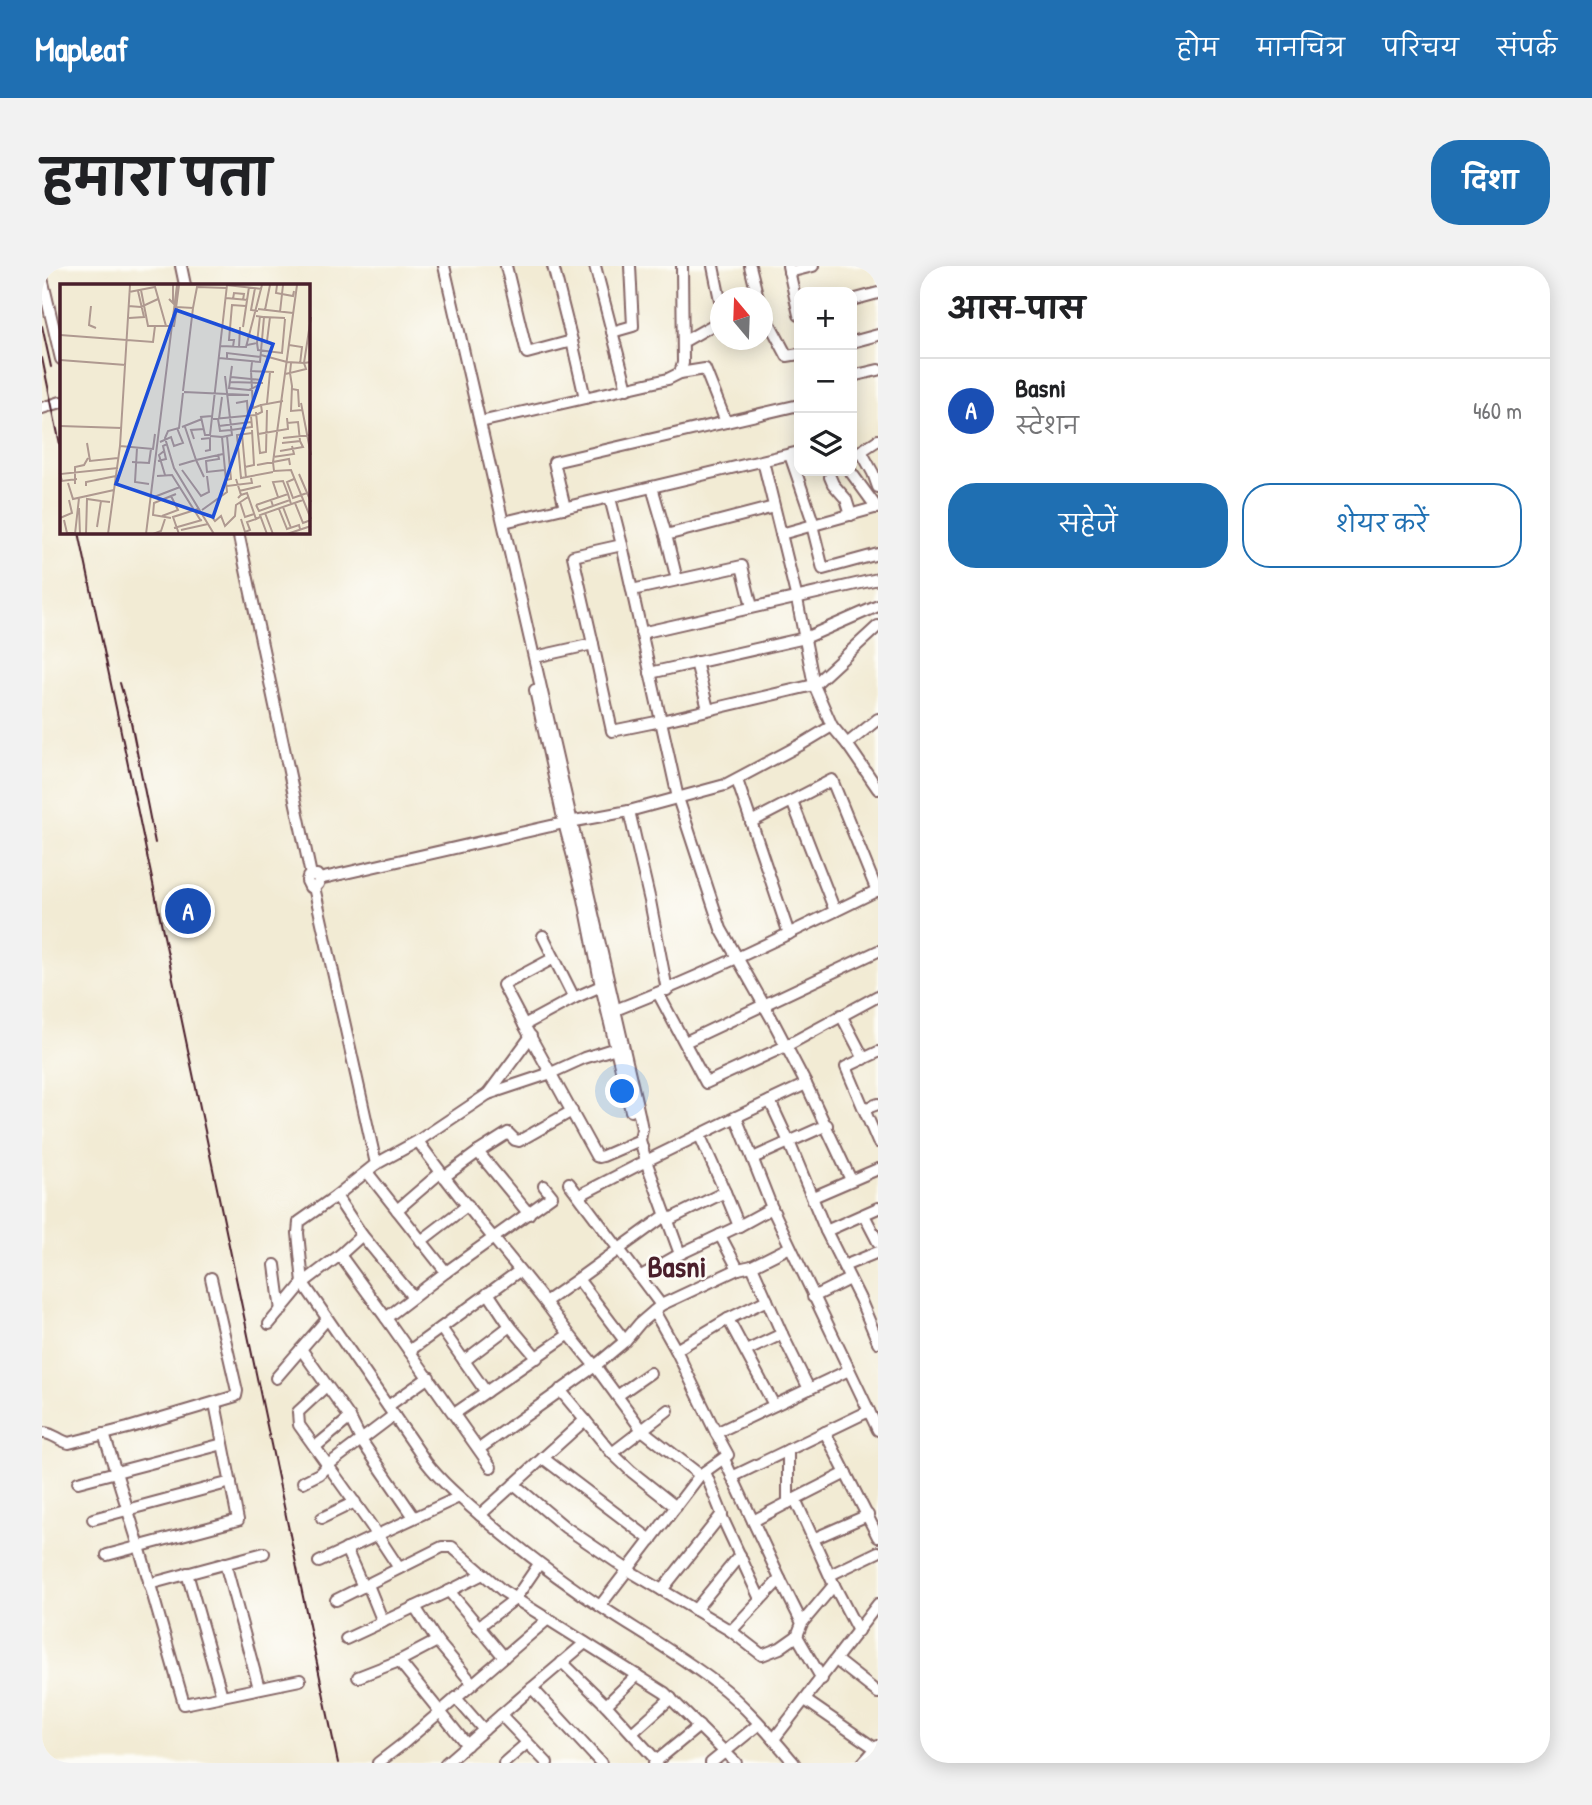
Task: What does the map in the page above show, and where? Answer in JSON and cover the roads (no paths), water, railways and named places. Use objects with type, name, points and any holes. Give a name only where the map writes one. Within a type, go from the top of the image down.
[{"type":"street","points":[[181,266],[185,284]]},
{"type":"street","points":[[438,266],[537,683],[601,986],[635,1130],[680,1254]]},
{"type":"street","points":[[444,266],[535,657],[537,683]]},
{"type":"street","points":[[506,266],[527,353],[572,341]]},
{"type":"street","points":[[554,266],[585,398]]},
{"type":"street","points":[[595,266],[627,388]]},
{"type":"street","points":[[612,332],[633,326],[630,266]]},
{"type":"street","points":[[680,373],[683,363],[682,266]]},
{"type":"street","points":[[713,266],[717,287]]},
{"type":"street","points":[[750,266],[755,287]]},
{"type":"street","points":[[794,294],[788,269],[813,266]]},
{"type":"street","points":[[42,278],[60,355]]},
{"type":"street","points":[[857,299],[878,293]]},
{"type":"street","points":[[683,342],[710,327]]},
{"type":"street","points":[[773,330],[787,356],[794,355]]},
{"type":"street","points":[[857,341],[878,335]]},
{"type":"street","points":[[480,422],[705,369],[726,422]]},
{"type":"street","points":[[857,375],[878,370]]},
{"type":"street","points":[[42,408],[60,402]]},
{"type":"street","points":[[565,508],[554,462],[794,406]]},
{"type":"street","points":[[857,453],[878,440]]},
{"type":"street","points":[[504,523],[794,453]]},
{"type":"street","points":[[857,455],[873,473],[878,486]]},
{"type":"street","points":[[763,461],[797,599],[814,685],[832,726],[878,789]]},
{"type":"street","points":[[801,476],[822,569],[878,554]]},
{"type":"street","points":[[781,534],[878,507],[854,476]]},
{"type":"street","points":[[830,477],[846,499],[851,515]]},
{"type":"street","points":[[652,487],[677,580]]},
{"type":"street","points":[[610,498],[678,798],[721,929],[806,1084],[851,1180]]},
{"type":"street","points":[[666,535],[774,507]]},
{"type":"street","points":[[238,534],[376,1164]]},
{"type":"street","points":[[622,545],[573,556],[612,731],[814,685],[878,626]]},
{"type":"street","points":[[632,590],[742,566],[752,607]]},
{"type":"street","points":[[641,633],[878,579]]},
{"type":"street","points":[[650,673],[805,638],[878,606]]},
{"type":"street","points":[[535,657],[593,644]]},
{"type":"street","points":[[696,662],[708,709]]},
{"type":"street","points":[[847,744],[878,720]]},
{"type":"street","points":[[315,880],[568,822],[629,811],[725,785],[832,726]]},
{"type":"street","points":[[615,1010],[737,959],[877,891],[832,779],[751,822]]},
{"type":"street","points":[[737,780],[789,934]]},
{"type":"street","points":[[792,801],[835,911]]},
{"type":"street","points":[[629,811],[650,901],[663,992],[706,1083],[786,1046],[878,996]]},
{"type":"street","points":[[568,822],[639,1114],[642,1129],[640,1138]]},
{"type":"street","points":[[543,936],[574,998]]},
{"type":"street","points":[[685,1042],[878,951]]},
{"type":"street","points":[[554,958],[503,985],[596,1156],[640,1138]]},
{"type":"street","points":[[524,1025],[601,986]]},
{"type":"street","points":[[841,1015],[864,1059]]},
{"type":"street","points":[[488,1094],[531,1036]]},
{"type":"street","points":[[616,1048],[488,1094],[418,1141],[376,1164],[299,1222],[303,1283],[431,1469],[459,1497],[539,1564],[718,1685],[774,1739],[794,1763]]},
{"type":"street","points":[[878,1052],[846,1067],[878,1142]]},
{"type":"street","points":[[580,1195],[806,1084]]},
{"type":"street","points":[[770,1101],[878,1342]]},
{"type":"street","points":[[864,1110],[878,1104]]},
{"type":"street","points":[[397,1210],[442,1175],[508,1133],[519,1141],[572,1111]]},
{"type":"street","points":[[736,1117],[790,1248],[878,1430]]},
{"type":"street","points":[[753,1158],[827,1125]]},
{"type":"street","points":[[700,1136],[739,1226]]},
{"type":"street","points":[[418,1141],[642,1430],[703,1474],[760,1599]]},
{"type":"street","points":[[478,1152],[529,1214]]},
{"type":"street","points":[[813,1197],[878,1169]]},
{"type":"street","points":[[367,1172],[446,1272]]},
{"type":"street","points":[[569,1182],[640,1276],[728,1455],[703,1474],[600,1606]]},
{"type":"street","points":[[386,1318],[552,1196],[544,1186]]},
{"type":"street","points":[[545,1302],[667,1217],[724,1192]]},
{"type":"street","points":[[336,1196],[362,1234],[413,1297]]},
{"type":"street","points":[[421,1241],[468,1205]]},
{"type":"street","points":[[640,1276],[772,1208]]},
{"type":"street","points":[[826,1231],[878,1208]]},
{"type":"street","points":[[864,1215],[878,1242]]},
{"type":"street","points":[[269,1324],[303,1283],[362,1234]]},
{"type":"street","points":[[720,1235],[738,1269]]},
{"type":"street","points":[[479,1449],[595,1366],[625,1341],[657,1308],[738,1269],[752,1266],[790,1248]]},
{"type":"street","points":[[844,1266],[878,1252]]},
{"type":"street","points":[[340,1255],[491,1467]]},
{"type":"street","points":[[275,1265],[281,1311]]},
{"type":"street","points":[[752,1266],[809,1389]]},
{"type":"street","points":[[410,1351],[519,1271]]},
{"type":"street","points":[[42,1433],[49,1433],[69,1443],[236,1396],[211,1278]]},
{"type":"street","points":[[578,1279],[625,1341]]},
{"type":"street","points":[[813,1297],[849,1279]]},
{"type":"street","points":[[488,1293],[510,1326],[537,1358]]},
{"type":"street","points":[[676,1350],[767,1300]]},
{"type":"street","points":[[276,1378],[327,1319]]},
{"type":"street","points":[[728,1320],[774,1405]]},
{"type":"street","points":[[464,1361],[510,1326]]},
{"type":"street","points":[[441,1328],[486,1392]]},
{"type":"street","points":[[746,1351],[782,1334]]},
{"type":"street","points":[[454,1414],[568,1335]]},
{"type":"street","points":[[301,1349],[350,1418],[361,1440],[414,1517]]},
{"type":"street","points":[[716,1433],[849,1370]]},
{"type":"street","points":[[617,1396],[650,1373]]},
{"type":"street","points":[[303,1482],[319,1474],[361,1440],[429,1377]]},
{"type":"street","points":[[326,1385],[298,1412],[299,1425],[399,1568]]},
{"type":"street","points":[[561,1390],[612,1453],[676,1507]]},
{"type":"street","points":[[107,1555],[238,1520],[215,1403]]},
{"type":"street","points":[[612,1453],[668,1410]]},
{"type":"street","points":[[733,1478],[869,1411]]},
{"type":"street","points":[[315,1447],[350,1418]]},
{"type":"street","points":[[481,1515],[585,1420]]},
{"type":"street","points":[[825,1432],[878,1537]]},
{"type":"street","points":[[104,1434],[184,1704],[300,1680]]},
{"type":"street","points":[[78,1482],[223,1444]]},
{"type":"street","points":[[788,1450],[791,1501],[813,1539],[858,1631]]},
{"type":"street","points":[[543,1458],[651,1540]]},
{"type":"street","points":[[724,1459],[802,1623]]},
{"type":"street","points":[[753,1521],[846,1473]]},
{"type":"street","points":[[93,1519],[231,1482]]},
{"type":"street","points":[[514,1484],[565,1527],[628,1570],[731,1630],[762,1655],[780,1648],[797,1636],[802,1623],[832,1580],[878,1552]]},
{"type":"street","points":[[319,1562],[459,1497]]},
{"type":"street","points":[[322,1518],[355,1502]]},
{"type":"street","points":[[662,1590],[721,1515]]},
{"type":"street","points":[[813,1539],[867,1515]]},
{"type":"street","points":[[336,1600],[442,1547],[452,1547],[503,1591],[671,1698],[736,1763]]},
{"type":"street","points":[[346,1549],[383,1622]]},
{"type":"street","points":[[149,1584],[264,1553]]},
{"type":"street","points":[[695,1609],[740,1555]]},
{"type":"street","points":[[225,1563],[259,1688]]},
{"type":"street","points":[[478,1627],[515,1599],[539,1564]]},
{"type":"street","points":[[187,1573],[222,1696]]},
{"type":"street","points":[[346,1639],[483,1574]]},
{"type":"street","points":[[731,1630],[780,1579]]},
{"type":"street","points":[[449,1591],[504,1657]]},
{"type":"street","points":[[415,1607],[472,1684]]},
{"type":"street","points":[[774,1739],[876,1611]]},
{"type":"street","points":[[378,1763],[548,1619]]},
{"type":"street","points":[[797,1636],[822,1679]]},
{"type":"street","points":[[358,1678],[438,1641]]},
{"type":"street","points":[[446,1763],[585,1643]]},
{"type":"street","points":[[836,1660],[876,1686]]},
{"type":"street","points":[[399,1661],[467,1745]]},
{"type":"street","points":[[562,1662],[606,1705],[656,1762],[699,1727]]},
{"type":"street","points":[[606,1705],[637,1675]]},
{"type":"street","points":[[532,1688],[601,1763]]},
{"type":"street","points":[[456,1698],[484,1730]]},
{"type":"street","points":[[632,1733],[671,1698]]},
{"type":"street","points":[[805,1700],[877,1748],[865,1762]]},
{"type":"street","points":[[501,1715],[547,1763]]},
{"type":"street","points":[[711,1763],[759,1724]]},
{"type":"street","points":[[504,1763],[527,1742]]},
{"type":"railway","points":[[42,326],[51,367]]},
{"type":"railway","points":[[42,358],[60,444]]},
{"type":"railway","points":[[79,534],[338,1763]]},
{"type":"railway","points":[[120,683],[131,722],[155,843]]},
{"type":"place","name":"Basni","points":[[188,911]]},
{"type":"district","name":"Basni","points":[[677,1266]]}]
